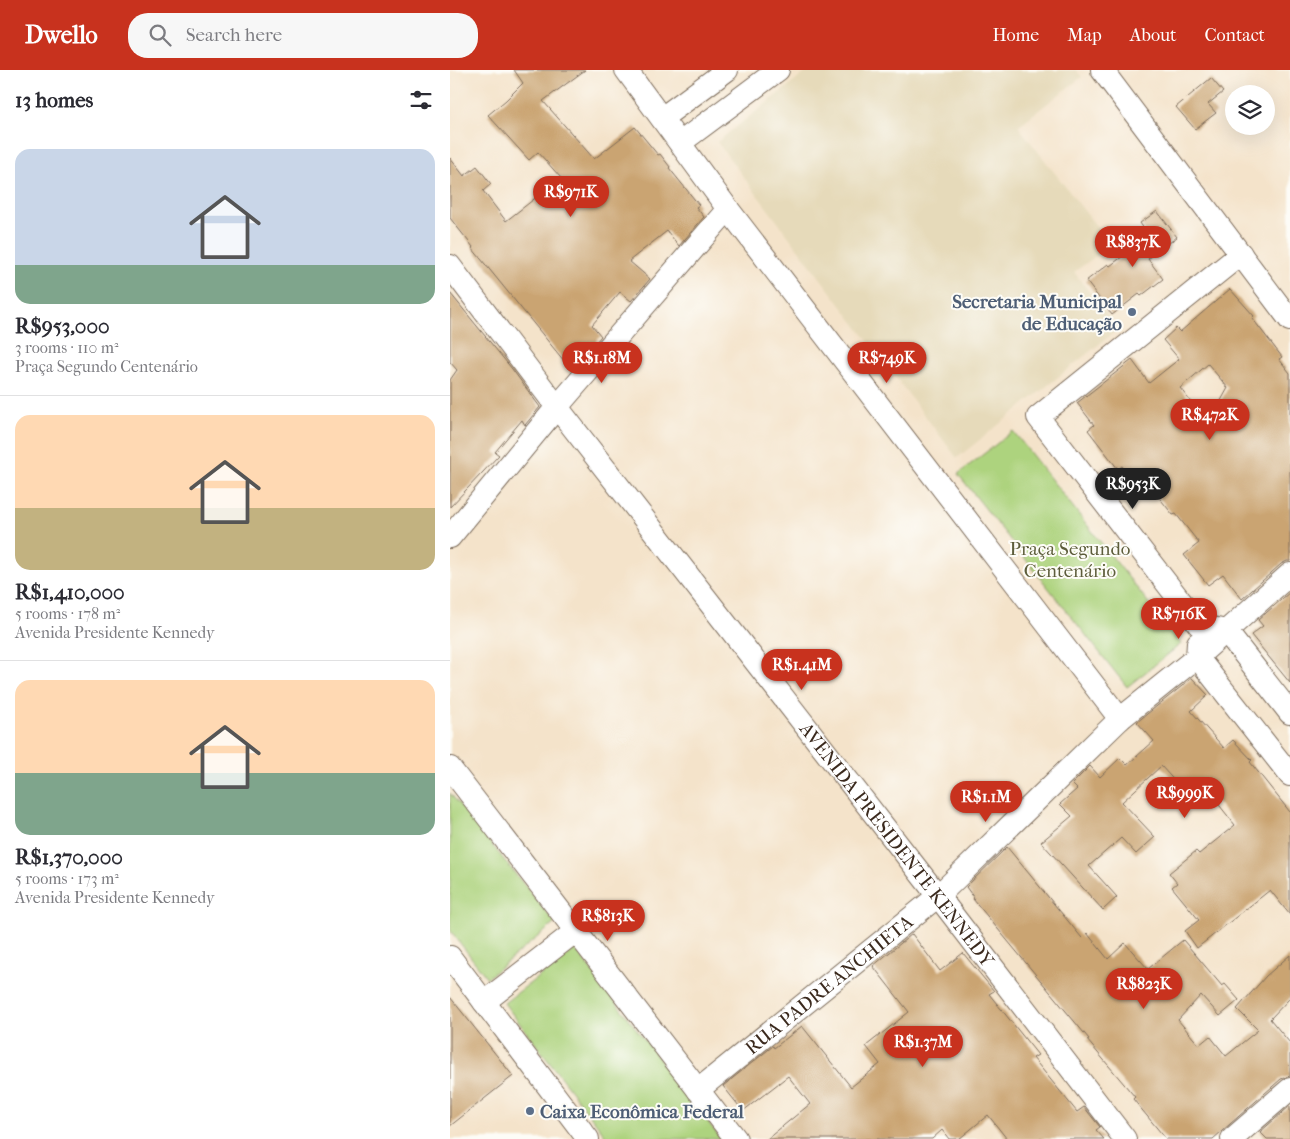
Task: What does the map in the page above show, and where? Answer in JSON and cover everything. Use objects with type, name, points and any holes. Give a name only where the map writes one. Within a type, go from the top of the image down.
[{"type":"street","points":[[626,70],[728,208],[1120,719]]},
{"type":"street","points":[[662,118],[727,70]]},
{"type":"street","points":[[680,143],[778,70]]},
{"type":"street","points":[[1110,73],[1290,320]]},
{"type":"street","points":[[450,537],[557,408],[728,208]]},
{"type":"street","points":[[1241,254],[1038,417],[1199,625],[1226,631],[1290,713]]},
{"type":"street","name":"AVENIDA PRESIDENTE KENNEDY","points":[[450,266],[557,408],[1125,1139]]},
{"type":"street","name":"RUA PADRE ANCHIETA","points":[[698,1090],[938,896],[1120,719],[1197,656],[1290,574]]},
{"type":"street","points":[[1199,625],[1197,656],[1290,775]]},
{"type":"street","points":[[450,768],[736,1139]]},
{"type":"street","points":[[484,1002],[576,931]]},
{"type":"street","points":[[450,958],[588,1139]]},
{"type":"street","points":[[1232,1139],[1290,1089]]},
{"type":"shaded area","points":[[809,70],[1076,70],[1082,77],[1018,126],[1111,245],[1074,272],[1118,329],[957,458],[717,142]]},
{"type":"green space","name":"Praça Segundo Centenário","points":[[1013,431],[1181,644],[1127,687],[958,474]]},
{"type":"green space","points":[[450,793],[555,923],[487,978],[450,930]]},
{"type":"green space","points":[[575,949],[721,1139],[608,1139],[504,1003]]},
{"type":"building","points":[[514,70],[585,70],[543,101],[594,159],[635,127],[670,167],[699,205],[696,207],[704,217],[679,246],[667,231],[629,261],[650,279],[631,301],[620,292],[592,325],[601,336],[585,355],[569,367],[472,248],[450,218],[450,158],[464,176],[477,166],[491,184],[483,191],[506,221],[561,178],[538,152],[529,160],[488,115],[523,83]]},
{"type":"building","points":[[1211,78],[1223,92],[1208,104],[1216,113],[1195,129],[1176,107]]},
{"type":"building","points":[[1157,211],[1177,237],[1148,259],[1163,279],[1141,296],[1139,294],[1112,315],[1086,281],[1108,264],[1110,266],[1149,236],[1140,223]]},
{"type":"building","points":[[1230,289],[1254,316],[1252,318],[1282,357],[1279,359],[1290,373],[1290,561],[1281,564],[1242,599],[1223,574],[1208,585],[1184,555],[1199,543],[1150,486],[1142,492],[1122,466],[1118,469],[1088,430],[1094,425],[1077,403],[1132,360],[1149,383],[1179,359],[1163,340],[1176,328],[1180,332]],"holes":[[[1208,364],[1228,388],[1208,424],[1180,388]]]},
{"type":"building","points":[[450,293],[512,369],[540,407],[525,425],[522,420],[495,452],[499,455],[450,507],[450,380],[457,370],[450,362]]},
{"type":"building","points":[[1290,592],[1290,683],[1251,635],[1263,626],[1258,620]]},
{"type":"building","points":[[1192,678],[1208,695],[1191,711],[1224,748],[1233,740],[1252,760],[1250,762],[1290,812],[1290,915],[1270,890],[1197,948],[1185,931],[1199,920],[1172,887],[1177,883],[1169,873],[1196,851],[1199,854],[1235,825],[1212,796],[1198,807],[1161,766],[1122,802],[1155,837],[1136,854],[1121,838],[1089,866],[1117,897],[1103,910],[1041,842],[1072,816],[1060,804],[1077,789],[1072,784],[1090,766],[1100,777],[1120,758],[1127,765],[1154,741],[1137,722]]},
{"type":"building","points":[[1007,847],[1082,938],[1087,933],[1108,959],[1125,943],[1148,969],[1183,940],[1222,986],[1225,984],[1239,1000],[1220,1016],[1201,995],[1178,1020],[1199,1045],[1210,1036],[1226,1056],[1258,1030],[1237,1009],[1266,976],[1290,955],[1290,998],[1270,1019],[1290,1043],[1290,1076],[1281,1079],[1213,1139],[1166,1139],[1133,1099],[1135,1097],[1087,1040],[1089,1039],[973,899],[966,887]]},
{"type":"building","points":[[912,934],[940,971],[963,953],[994,991],[989,994],[1038,1055],[1033,1058],[1077,1112],[1084,1107],[1100,1127],[1096,1130],[1104,1139],[1007,1139],[988,1115],[959,1139],[949,1139],[942,1130],[932,1139],[767,1139],[810,1104],[788,1076],[743,1111],[723,1086],[773,1046],[774,1048],[802,1026],[851,1087],[880,1064],[866,1046],[909,1012],[873,966]]},
{"type":"building","points":[[450,997],[513,1076],[450,1126]]},
{"type":"building","points":[[1290,1106],[1290,1139],[1267,1139],[1260,1132]]},
{"type":"place","name":"Secretaria Municipal de Educação","points":[[1132,312]]},
{"type":"place","name":"Caixa Econômica Federal","points":[[530,1111]]}]
